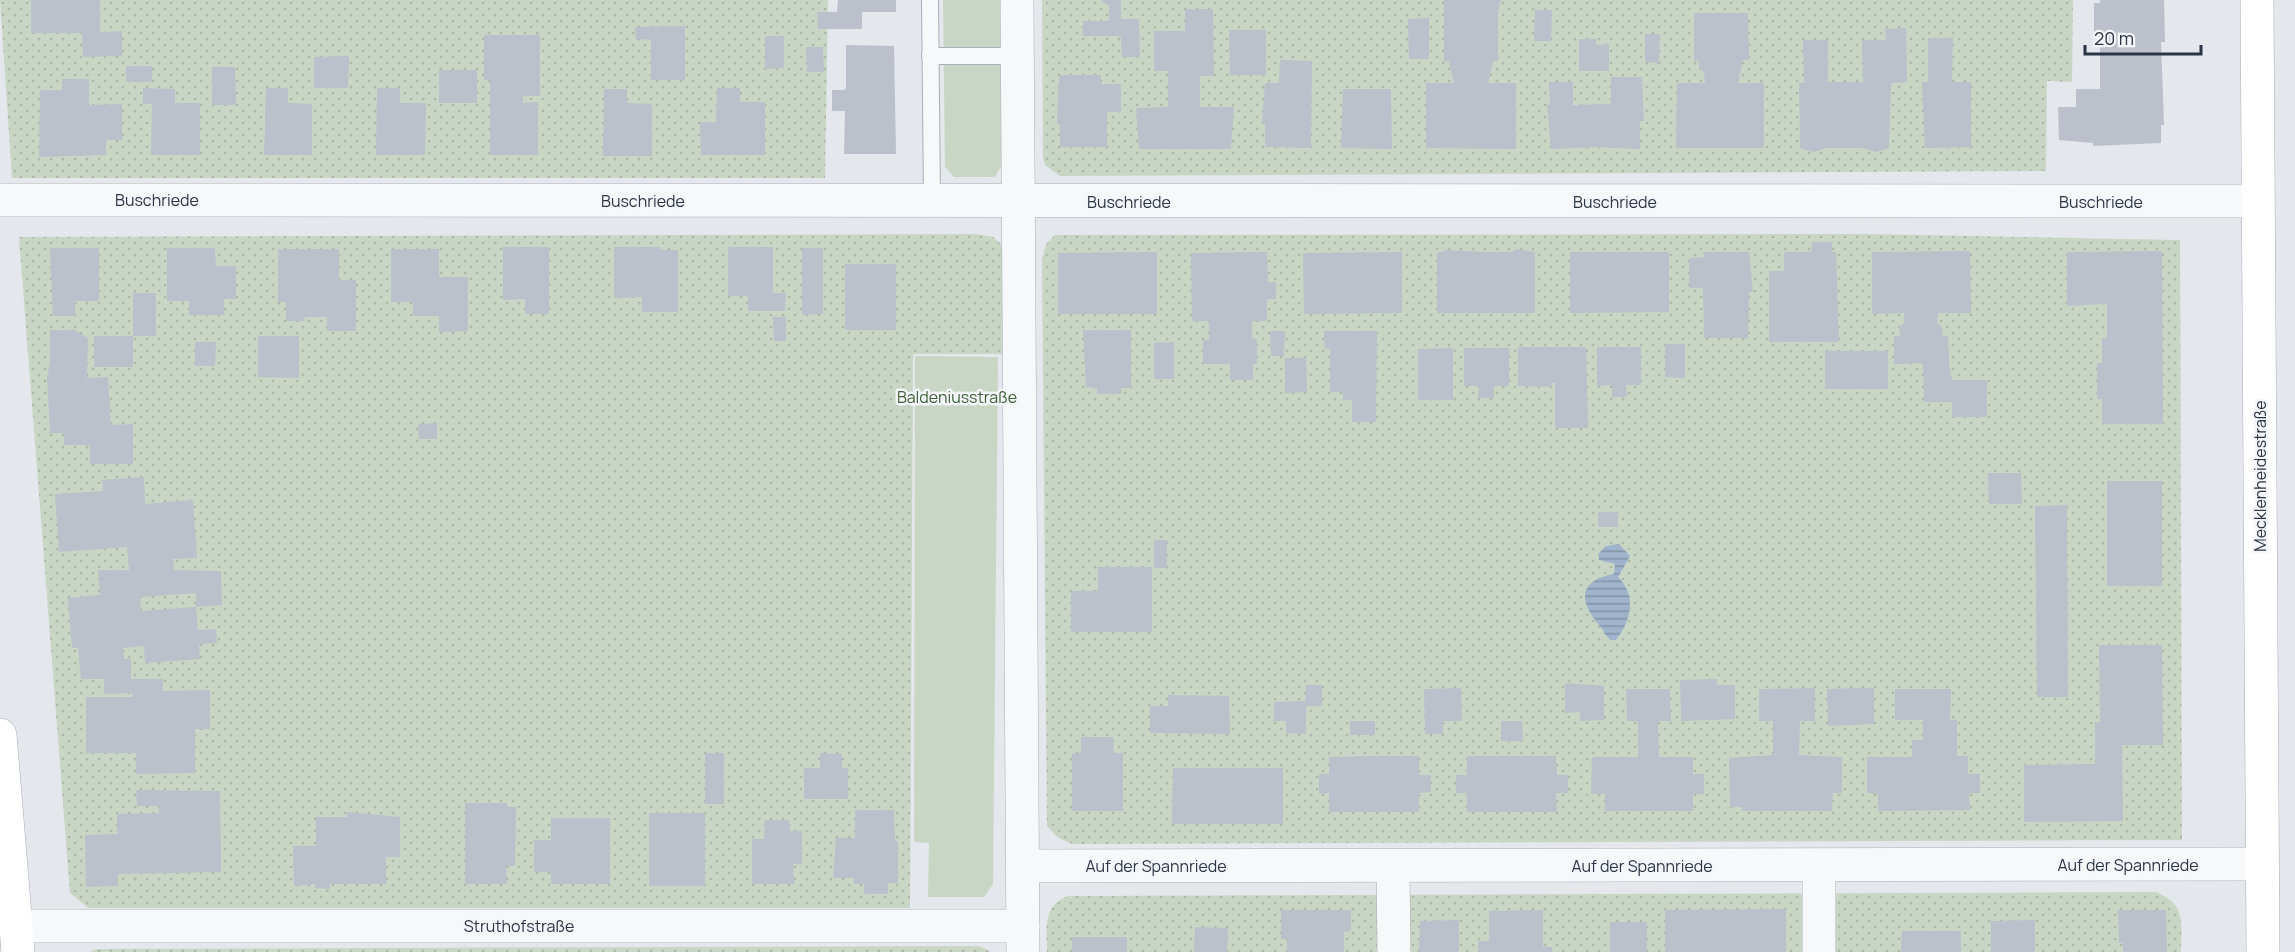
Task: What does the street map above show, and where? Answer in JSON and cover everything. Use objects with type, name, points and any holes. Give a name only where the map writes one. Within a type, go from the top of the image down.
[{"type":"main road","name":"Mecklenheidestraße","points":[[2257,0],[2263,952]]},
{"type":"main road","points":[[0,735],[17,939]]},
{"type":"street","points":[[1017,0],[1023,939]]},
{"type":"street","name":"Buschriede","points":[[0,200],[2258,201]]},
{"type":"street","name":"Auf der Spannriede","points":[[1022,866],[2262,864]]},
{"type":"street","points":[[1393,866],[1394,952]]},
{"type":"street","points":[[1819,866],[1819,952]]},
{"type":"street","name":"Struthofstraße","points":[[17,939],[1023,939]]},
{"type":"lane","points":[[930,0],[932,201]]},
{"type":"lane","points":[[930,56],[1017,56]]},
{"type":"green space","points":[[0,0],[828,0],[825,178],[12,178]]},
{"type":"green space","points":[[943,0],[1004,0],[1006,157],[995,177],[954,177],[945,167]]},
{"type":"green space","points":[[1042,0],[2073,0],[2072,82],[2047,81],[2046,171],[1060,176],[1045,165],[1043,158]]},
{"type":"green space","points":[[976,234],[993,237],[1001,244],[1004,264],[1004,354],[913,354],[910,908],[88,908],[70,893],[19,237]]},
{"type":"green space","points":[[1869,234],[2180,240],[2182,840],[1072,844],[1057,837],[1047,826],[1042,259],[1046,244],[1055,235]]},
{"type":"green space","name":"Baldeniusstraße","points":[[915,356],[998,357],[993,884],[984,897],[928,897],[929,843],[914,842]]},
{"type":"green space","points":[[2156,892],[2166,897],[2178,909],[2181,924],[2181,952],[1047,952],[1047,927],[1050,912],[1060,900],[1068,896]]},
{"type":"green space","points":[[979,946],[991,952],[89,952],[96,949]]},
{"type":"water","points":[[1619,544],[1630,556],[1618,577],[1628,592],[1630,608],[1621,633],[1616,640],[1611,640],[1592,616],[1585,599],[1588,586],[1602,577],[1614,574],[1615,564],[1599,560],[1599,553],[1606,546]]},
{"type":"building","points":[[31,0],[100,0],[100,32],[122,31],[122,56],[83,57],[82,33],[31,33]]},
{"type":"building","points":[[838,0],[896,0],[896,12],[862,12],[862,29],[818,29],[817,12],[837,12]]},
{"type":"building","points":[[1102,0],[1121,0],[1121,19],[1139,19],[1140,57],[1122,57],[1121,36],[1083,36],[1083,21],[1109,21],[1109,3],[1102,3]]},
{"type":"building","points":[[1444,0],[1501,0],[1498,11],[1498,61],[1493,61],[1488,83],[1516,83],[1516,149],[1426,148],[1426,83],[1454,83],[1449,61],[1444,61]]},
{"type":"building","points":[[2100,0],[2164,0],[2165,42],[2161,42],[2164,125],[2161,125],[2161,143],[2093,146],[2093,143],[2059,140],[2058,107],[2076,107],[2076,89],[2100,89],[2100,38],[2094,38],[2094,3],[2100,3]]},
{"type":"building","points":[[1185,9],[1213,9],[1214,76],[1200,76],[1200,107],[1234,107],[1231,149],[1139,149],[1136,108],[1168,107],[1168,71],[1154,71],[1154,31],[1185,31]]},
{"type":"building","points":[[1535,10],[1552,10],[1551,41],[1534,41]]},
{"type":"building","points":[[1694,13],[1748,13],[1749,60],[1743,60],[1738,83],[1764,83],[1764,148],[1676,148],[1677,83],[1705,83],[1704,72],[1699,68],[1699,61],[1694,61]]},
{"type":"building","points":[[1429,18],[1429,59],[1409,59],[1408,19]]},
{"type":"building","points":[[685,26],[685,80],[651,80],[651,39],[636,40],[635,27]]},
{"type":"building","points":[[1906,28],[1907,82],[1891,83],[1889,148],[1877,152],[1863,148],[1826,148],[1814,152],[1800,148],[1799,83],[1804,83],[1803,40],[1828,40],[1828,82],[1863,82],[1862,40],[1886,40],[1885,29]]},
{"type":"building","points":[[1229,30],[1266,30],[1266,75],[1230,75]]},
{"type":"building","points":[[1645,34],[1660,34],[1659,63],[1645,62]]},
{"type":"building","points":[[484,35],[540,35],[540,96],[523,96],[523,103],[538,102],[538,155],[490,155],[490,80],[484,80]]},
{"type":"building","points":[[765,36],[784,36],[784,68],[765,69]]},
{"type":"building","points":[[1928,38],[1953,38],[1952,82],[1971,82],[1971,147],[1925,148],[1922,82],[1928,82]]},
{"type":"building","points":[[1579,39],[1596,39],[1596,45],[1609,44],[1609,71],[1579,71]]},
{"type":"building","points":[[846,45],[894,46],[896,154],[844,154],[845,111],[832,111],[832,90],[846,88]]},
{"type":"building","points":[[806,47],[823,47],[824,72],[807,72]]},
{"type":"building","points":[[349,56],[348,88],[314,88],[314,57]]},
{"type":"building","points":[[1280,60],[1312,61],[1311,148],[1265,147],[1265,124],[1262,123],[1265,83],[1279,83]]},
{"type":"building","points":[[126,66],[152,66],[152,82],[126,82]]},
{"type":"building","points":[[212,67],[235,67],[236,105],[212,105]]},
{"type":"building","points":[[439,70],[477,70],[477,103],[439,103]]},
{"type":"building","points":[[1059,75],[1101,75],[1101,84],[1121,84],[1121,112],[1107,112],[1107,147],[1060,147],[1060,123],[1057,123]]},
{"type":"building","points":[[1611,77],[1642,77],[1644,121],[1640,121],[1640,149],[1596,147],[1551,149],[1547,105],[1550,105],[1549,82],[1573,82],[1573,105],[1611,104]]},
{"type":"building","points":[[62,79],[89,79],[89,105],[122,104],[122,140],[106,140],[106,155],[39,157],[40,90],[62,90]]},
{"type":"building","points":[[143,88],[175,89],[175,103],[200,103],[200,155],[151,155],[152,104],[143,104]]},
{"type":"building","points":[[266,88],[288,88],[288,103],[312,104],[312,155],[264,155]]},
{"type":"building","points":[[377,88],[400,88],[400,103],[426,103],[425,155],[376,155]]},
{"type":"building","points":[[717,88],[740,88],[740,102],[765,102],[765,155],[701,155],[700,122],[716,122]]},
{"type":"building","points":[[604,89],[627,89],[627,103],[652,104],[652,156],[603,156]]},
{"type":"building","points":[[1343,89],[1391,89],[1392,149],[1341,148]]},
{"type":"building","points":[[1812,242],[1832,242],[1832,252],[1836,252],[1839,342],[1769,342],[1769,271],[1784,271],[1784,252],[1811,252]]},
{"type":"building","points":[[503,247],[549,247],[549,314],[525,314],[525,299],[503,300]]},
{"type":"building","points":[[614,247],[660,247],[661,250],[678,250],[678,312],[642,312],[642,297],[614,298]]},
{"type":"building","points":[[728,247],[773,247],[773,293],[786,293],[785,311],[748,311],[748,296],[728,296]]},
{"type":"building","points":[[50,248],[99,248],[99,301],[75,301],[75,316],[53,316]]},
{"type":"building","points":[[167,248],[215,248],[216,266],[236,266],[236,299],[224,299],[224,315],[189,315],[189,301],[167,301]]},
{"type":"building","points":[[802,248],[823,248],[823,314],[802,315]]},
{"type":"building","points":[[278,249],[339,249],[339,280],[356,280],[356,331],[327,331],[327,317],[305,317],[304,321],[286,321],[286,302],[278,302]]},
{"type":"building","points":[[391,249],[439,249],[439,277],[468,277],[468,331],[439,332],[439,316],[413,316],[413,302],[391,302]]},
{"type":"building","points":[[1517,249],[1535,252],[1535,313],[1437,313],[1437,253],[1448,250],[1512,252]]},
{"type":"building","points":[[1970,251],[1971,313],[1938,313],[1937,323],[1942,327],[1943,336],[1948,336],[1952,380],[1987,380],[1987,417],[1952,417],[1952,402],[1924,402],[1923,363],[1894,364],[1894,336],[1900,336],[1899,327],[1904,323],[1904,313],[1872,314],[1872,252]]},
{"type":"building","points":[[2162,251],[2163,424],[2102,424],[2102,399],[2097,399],[2097,363],[2102,363],[2102,338],[2107,338],[2107,304],[2067,306],[2067,252]]},
{"type":"building","points":[[1157,252],[1157,314],[1058,314],[1058,253]]},
{"type":"building","points":[[1267,252],[1268,282],[1276,282],[1276,299],[1267,299],[1267,321],[1252,321],[1252,339],[1257,339],[1257,364],[1253,364],[1253,380],[1230,380],[1230,364],[1203,364],[1203,340],[1209,340],[1209,321],[1192,321],[1191,253]]},
{"type":"building","points":[[1402,252],[1402,313],[1304,314],[1303,253]]},
{"type":"building","points":[[1570,252],[1669,252],[1669,312],[1570,313]]},
{"type":"building","points":[[1703,252],[1749,252],[1753,292],[1749,292],[1748,338],[1704,338],[1703,288],[1689,288],[1689,258],[1704,257]]},
{"type":"building","points":[[845,264],[896,264],[896,330],[845,330]]},
{"type":"building","points":[[133,293],[156,293],[156,336],[133,336]]},
{"type":"building","points":[[773,317],[786,317],[786,341],[774,341]]},
{"type":"building","points":[[50,330],[74,330],[88,338],[87,378],[108,377],[111,425],[133,424],[133,464],[90,464],[90,445],[64,445],[64,433],[50,433],[47,378],[50,362]]},
{"type":"building","points":[[1083,330],[1131,330],[1131,388],[1121,388],[1121,394],[1097,394],[1097,388],[1086,387]]},
{"type":"building","points":[[1270,331],[1285,331],[1284,356],[1271,356]]},
{"type":"building","points":[[1324,331],[1377,331],[1376,422],[1352,422],[1352,400],[1343,400],[1343,392],[1330,392],[1330,349],[1325,349]]},
{"type":"building","points":[[94,336],[133,336],[133,367],[94,367]]},
{"type":"building","points":[[258,336],[299,336],[299,378],[258,377]]},
{"type":"building","points":[[195,342],[216,342],[215,366],[195,366]]},
{"type":"building","points":[[1174,342],[1174,379],[1154,379],[1154,343]]},
{"type":"building","points":[[1665,344],[1685,344],[1685,378],[1665,377]]},
{"type":"building","points":[[1518,347],[1586,347],[1588,428],[1555,428],[1555,383],[1551,383],[1552,387],[1518,386]]},
{"type":"building","points":[[1597,347],[1641,347],[1641,385],[1626,385],[1627,397],[1612,397],[1612,385],[1597,386]]},
{"type":"building","points":[[1453,348],[1453,400],[1418,400],[1418,349]]},
{"type":"building","points":[[1464,348],[1509,348],[1509,386],[1494,386],[1494,398],[1478,398],[1479,386],[1464,386]]},
{"type":"building","points":[[1825,351],[1888,351],[1888,389],[1825,389]]},
{"type":"building","points":[[1285,358],[1306,358],[1307,392],[1285,393]]},
{"type":"building","points":[[437,423],[437,439],[419,439],[418,424]]},
{"type":"building","points":[[1988,473],[2021,473],[2022,504],[1989,504]]},
{"type":"building","points":[[144,477],[145,504],[193,500],[197,558],[173,559],[174,570],[221,571],[222,605],[196,607],[198,630],[216,629],[217,643],[199,644],[200,659],[145,663],[144,646],[123,648],[124,659],[131,659],[131,679],[163,679],[163,691],[210,690],[210,729],[195,729],[195,773],[136,774],[136,753],[86,753],[86,697],[133,697],[132,693],[104,694],[104,679],[81,679],[78,648],[72,648],[68,598],[100,595],[98,570],[129,570],[127,547],[59,552],[55,494],[103,491],[102,480]],"holes":[[[196,593],[196,607],[141,611],[140,597]]]},
{"type":"building","points":[[2107,481],[2162,481],[2162,586],[2107,586]]},
{"type":"building","points":[[2067,505],[2068,697],[2037,697],[2035,506]]},
{"type":"building","points":[[1598,512],[1618,512],[1618,527],[1598,527]]},
{"type":"building","points":[[1154,540],[1167,540],[1167,568],[1154,568]]},
{"type":"building","points":[[1098,567],[1152,567],[1152,632],[1071,632],[1071,591],[1098,591]]},
{"type":"building","points":[[2099,645],[2162,645],[2163,745],[2122,745],[2123,821],[2024,822],[2024,765],[2095,764],[2095,722],[2100,722]]},
{"type":"building","points":[[1717,679],[1717,685],[1735,685],[1735,719],[1681,721],[1680,680]]},
{"type":"building","points":[[1565,683],[1604,686],[1604,720],[1580,721],[1580,712],[1565,713]]},
{"type":"building","points":[[1306,685],[1322,685],[1322,706],[1306,706],[1306,734],[1286,733],[1286,721],[1274,721],[1274,702],[1305,701]]},
{"type":"building","points":[[1461,688],[1462,721],[1443,721],[1443,734],[1425,734],[1424,689]]},
{"type":"building","points":[[1815,688],[1815,721],[1800,721],[1799,755],[1842,757],[1842,793],[1833,793],[1832,811],[1742,811],[1742,807],[1730,807],[1729,758],[1773,755],[1773,721],[1759,721],[1759,689]]},
{"type":"building","points":[[1874,688],[1874,724],[1828,726],[1827,689]]},
{"type":"building","points":[[1626,689],[1670,689],[1671,721],[1658,721],[1659,757],[1693,757],[1693,774],[1704,774],[1704,794],[1693,794],[1693,811],[1605,811],[1605,794],[1591,794],[1592,757],[1638,757],[1638,721],[1627,721]]},
{"type":"building","points":[[1895,689],[1951,689],[1950,720],[1957,720],[1957,756],[1968,756],[1968,774],[1980,774],[1980,793],[1969,793],[1970,810],[1878,811],[1878,794],[1867,793],[1867,757],[1912,757],[1912,740],[1923,740],[1923,720],[1895,720]]},
{"type":"building","points":[[1168,695],[1229,696],[1230,734],[1150,733],[1150,706],[1168,706]]},
{"type":"building","points":[[1350,721],[1375,721],[1375,735],[1350,735]]},
{"type":"building","points":[[1501,721],[1522,721],[1523,741],[1501,741]]},
{"type":"building","points":[[1081,737],[1113,737],[1114,753],[1123,753],[1123,811],[1072,811],[1072,753],[1081,753]]},
{"type":"building","points":[[705,753],[724,753],[724,804],[705,804]]},
{"type":"building","points":[[820,753],[842,754],[842,768],[848,768],[848,799],[804,799],[804,768],[820,768]]},
{"type":"building","points":[[1419,756],[1419,775],[1431,775],[1431,792],[1419,793],[1419,812],[1329,812],[1329,793],[1319,794],[1319,774],[1329,774],[1329,757]]},
{"type":"building","points":[[1467,756],[1556,756],[1557,775],[1568,775],[1568,793],[1556,793],[1557,812],[1467,812],[1467,793],[1456,793],[1456,775],[1467,775]]},
{"type":"building","points":[[1173,768],[1283,768],[1283,824],[1172,824]]},
{"type":"building","points":[[136,790],[220,791],[221,872],[118,874],[118,886],[86,887],[85,835],[117,834],[117,814],[159,813],[159,806],[137,806]]},
{"type":"building","points":[[465,803],[507,803],[507,807],[516,807],[515,866],[506,866],[507,884],[465,884]]},
{"type":"building","points":[[855,810],[894,810],[895,841],[898,841],[898,883],[888,883],[888,894],[864,894],[864,884],[854,884],[854,878],[833,878],[836,838],[855,838]]},
{"type":"building","points":[[347,812],[400,817],[400,857],[386,857],[386,884],[330,884],[330,889],[315,888],[315,884],[294,886],[293,846],[316,846],[316,817],[347,817]]},
{"type":"building","points":[[649,813],[705,813],[705,886],[649,886]]},
{"type":"building","points":[[551,818],[610,818],[610,884],[551,884],[551,872],[534,872],[534,840],[551,840]]},
{"type":"building","points":[[765,820],[789,820],[790,831],[802,831],[802,864],[793,864],[794,884],[752,884],[752,839],[764,839]]},
{"type":"building","points":[[1786,909],[1786,952],[1665,952],[1665,910]]},
{"type":"building","points":[[1281,910],[1351,910],[1351,931],[1344,932],[1344,952],[1287,952],[1287,939],[1281,939]]},
{"type":"building","points":[[1543,910],[1543,947],[1552,947],[1552,952],[1478,952],[1478,941],[1489,941],[1489,911]]},
{"type":"building","points":[[2118,910],[2166,910],[2167,952],[2123,952],[2123,943],[2119,943]]},
{"type":"building","points":[[1459,920],[1459,952],[1419,952],[1420,921]]},
{"type":"building","points":[[2035,920],[2035,952],[1991,952],[1991,921]]},
{"type":"building","points":[[1610,922],[1647,922],[1647,952],[1610,952]]},
{"type":"building","points":[[1195,927],[1228,928],[1227,952],[1194,952]]},
{"type":"building","points":[[1902,931],[1961,931],[1961,952],[1901,952]]},
{"type":"building","points":[[1072,937],[1127,937],[1127,952],[1072,952]]}]
